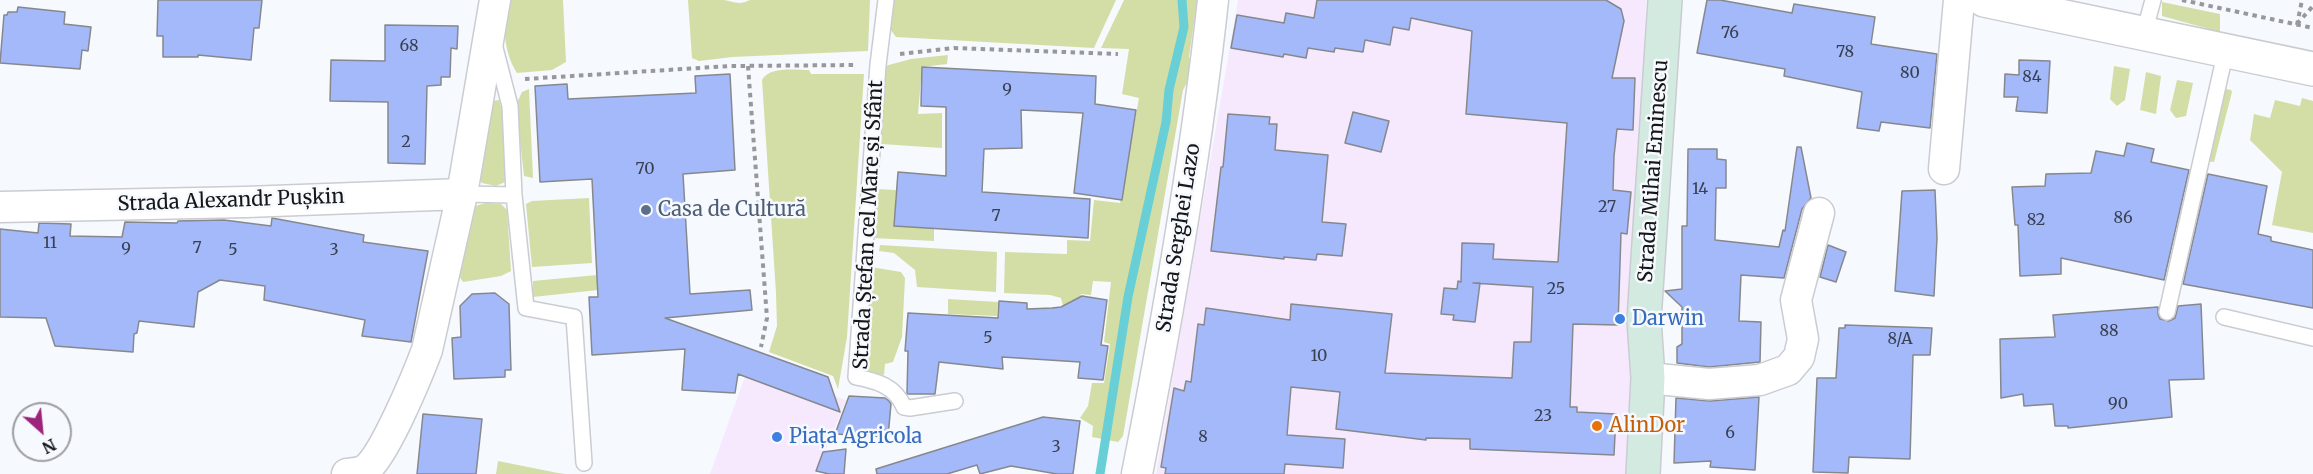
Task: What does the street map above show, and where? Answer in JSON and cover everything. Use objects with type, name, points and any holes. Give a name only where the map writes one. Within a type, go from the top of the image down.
[{"type":"main road","name":"Strada Mihai Eminescu","points":[[1643,474],[1647,378],[1644,320],[1665,0]]},
{"type":"street","name":"Strada Serghei Lazo","points":[[1137,474],[1179,249],[1213,0]]},
{"type":"street","points":[[1944,169],[1959,0]]},
{"type":"street","points":[[1984,0],[2313,69]]},
{"type":"street","points":[[347,474],[363,471],[376,459],[418,374],[427,350],[462,194],[492,14]]},
{"type":"street","name":"Strada Alexandr Pușkin","points":[[0,207],[246,202],[462,194]]},
{"type":"street","points":[[1647,378],[1709,384],[1760,380],[1788,370],[1799,357],[1803,339],[1796,300],[1820,213]]},
{"type":"lane","name":"Strada Ștefan cel Mare și Sfânt","points":[[886,0],[879,61],[856,377],[882,384],[897,393],[904,407],[955,402]]},
{"type":"lane","points":[[2144,33],[2153,0]]},
{"type":"lane","points":[[492,14],[510,106],[514,195],[526,308],[574,317],[584,463]]},
{"type":"lane","points":[[2167,312],[2226,50]]},
{"type":"lane","points":[[462,194],[514,195]]},
{"type":"lane","points":[[2224,317],[2313,338]]},
{"type":"path","points":[[2182,0],[2313,28]]},
{"type":"path","points":[[2297,25],[2302,0]]},
{"type":"path","points":[[2297,25],[2313,6]]},
{"type":"path","points":[[505,83],[529,79],[748,66],[879,61],[918,50],[954,48],[1118,54]]},
{"type":"path","points":[[748,66],[767,318],[761,347]]},
{"type":"shaded area","points":[[1238,0],[1646,0],[1628,474],[1156,474]]},
{"type":"shaded area","name":"Piața Agricola","points":[[748,368],[846,400],[816,474],[710,474]]},
{"type":"green space","points":[[506,0],[563,0],[566,62],[552,70],[517,73],[512,65],[505,38]]},
{"type":"green space","points":[[688,0],[723,0],[739,3],[750,0],[870,0],[868,51],[732,57],[699,61],[692,58]]},
{"type":"green space","points":[[891,0],[1116,0],[1094,48],[896,37],[890,29]]},
{"type":"green space","points":[[1124,0],[1209,0],[1208,9],[1196,9],[1189,57],[1195,68],[1183,90],[1123,436],[1118,442],[1092,437],[1093,426],[1080,418],[1088,406],[1092,383],[1104,383],[1110,344],[1104,342],[1111,282],[1093,281],[1091,295],[1081,294],[1078,317],[1066,317],[1061,298],[1050,295],[1004,293],[1005,252],[1067,254],[1067,240],[1090,241],[1094,200],[1120,203],[1139,98],[1122,94],[1129,49],[1101,48]]},
{"type":"green space","points":[[2162,2],[2220,14],[2220,32],[2162,16]]},
{"type":"green space","points":[[948,55],[947,64],[922,67],[918,114],[942,113],[942,148],[881,144],[885,66],[911,59]]},
{"type":"green space","points":[[2114,66],[2130,69],[2125,100],[2117,106],[2110,99]]},
{"type":"green space","points":[[809,70],[811,74],[864,74],[847,337],[838,389],[833,376],[769,352],[777,326],[762,80],[776,71]]},
{"type":"green space","points":[[2146,72],[2161,76],[2156,114],[2140,110]]},
{"type":"green space","points":[[2177,80],[2193,83],[2186,116],[2176,118],[2170,110]]},
{"type":"green space","points":[[2220,88],[2232,92],[2214,162],[2206,161]]},
{"type":"green space","points":[[529,89],[533,178],[524,176],[516,105],[522,92]]},
{"type":"green space","points":[[2302,98],[2313,101],[2313,233],[2272,225],[2282,172],[2250,140],[2254,114],[2270,118],[2275,100],[2300,106]]},
{"type":"green space","points":[[499,100],[505,130],[507,163],[505,182],[496,186],[482,183],[478,178],[492,101]]},
{"type":"green space","points":[[877,189],[896,190],[894,226],[934,228],[934,241],[873,238]]},
{"type":"green space","points":[[589,198],[592,263],[532,267],[526,204],[532,201]]},
{"type":"green space","points":[[486,203],[501,204],[507,210],[511,271],[501,276],[463,282],[458,274],[468,213],[475,206]]},
{"type":"green space","points":[[880,245],[997,252],[996,292],[917,287],[915,270],[894,253],[879,251]]},
{"type":"green space","points":[[871,267],[901,272],[905,278],[902,337],[893,362],[885,364],[884,375],[863,371]]},
{"type":"green space","points":[[597,275],[598,290],[533,297],[533,281]]},
{"type":"green space","points":[[948,299],[998,302],[997,316],[948,314]]},
{"type":"green space","points":[[498,461],[558,473],[566,474],[496,474]]},
{"type":"building","points":[[158,0],[262,0],[259,28],[254,28],[251,60],[198,55],[198,57],[163,57],[163,36],[157,36]]},
{"type":"building","points":[[1317,0],[1606,0],[1621,9],[1624,21],[1612,78],[1635,78],[1633,130],[1617,129],[1614,156],[1613,190],[1631,192],[1627,234],[1621,233],[1618,325],[1573,324],[1570,407],[1577,407],[1577,412],[1616,414],[1614,455],[1470,449],[1470,439],[1426,438],[1426,440],[1336,429],[1340,392],[1291,387],[1287,435],[1345,439],[1343,468],[1285,464],[1284,474],[1165,474],[1166,468],[1161,467],[1174,388],[1184,391],[1186,381],[1191,382],[1198,324],[1204,325],[1206,308],[1290,320],[1291,304],[1392,314],[1385,373],[1512,378],[1514,342],[1531,342],[1533,287],[1480,283],[1475,322],[1453,320],[1454,315],[1441,314],[1444,288],[1457,289],[1458,281],[1461,282],[1462,243],[1494,244],[1493,259],[1558,262],[1567,123],[1466,114],[1472,31],[1411,18],[1409,30],[1393,27],[1390,45],[1365,40],[1363,52],[1335,48],[1334,52],[1308,48],[1306,58],[1284,54],[1283,57],[1231,48],[1237,15],[1284,23],[1286,13],[1314,18]]},
{"type":"building","points":[[1707,0],[1720,0],[1792,13],[1794,4],[1875,17],[1871,44],[1937,54],[1930,128],[1881,122],[1879,131],[1857,128],[1862,92],[1784,76],[1785,69],[1697,53]]},
{"type":"building","points":[[18,7],[65,12],[64,24],[91,27],[88,51],[82,50],[80,69],[0,63],[4,15],[8,12],[17,12]]},
{"type":"building","points":[[385,25],[458,26],[457,49],[451,48],[450,77],[441,77],[441,85],[427,86],[425,164],[388,163],[388,102],[330,101],[331,60],[385,61]]},
{"type":"building","points":[[2019,60],[2050,61],[2047,113],[2016,111],[2018,97],[2004,97],[2005,74],[2019,75]]},
{"type":"building","points":[[922,67],[1096,76],[1095,104],[1136,110],[1122,200],[1074,193],[1083,113],[1021,110],[1022,148],[984,149],[982,192],[1090,199],[1088,238],[894,226],[898,172],[946,176],[946,107],[921,106]]},
{"type":"building","points":[[730,74],[735,170],[683,174],[690,294],[750,290],[752,310],[665,318],[828,377],[840,412],[738,374],[735,393],[682,390],[685,349],[592,355],[589,297],[598,297],[592,179],[540,182],[535,86],[567,84],[568,99],[696,93],[695,76]]},
{"type":"building","points":[[1353,112],[1389,121],[1381,152],[1345,143]]},
{"type":"building","points":[[1228,114],[1270,117],[1269,124],[1277,124],[1275,150],[1328,155],[1322,222],[1346,224],[1342,256],[1317,254],[1316,260],[1284,257],[1284,259],[1211,251]]},
{"type":"building","points":[[2127,143],[2154,149],[2151,162],[2189,170],[2164,280],[2061,258],[2061,274],[2020,276],[2018,225],[2015,225],[2012,187],[2045,186],[2046,174],[2091,173],[2096,151],[2124,156]]},
{"type":"building","points":[[1797,147],[1801,147],[1811,198],[1802,209],[1784,278],[1741,275],[1739,321],[1761,322],[1760,362],[1709,367],[1677,363],[1677,347],[1682,344],[1682,307],[1665,291],[1682,289],[1682,226],[1687,226],[1688,149],[1717,149],[1717,159],[1726,160],[1726,188],[1716,188],[1715,240],[1779,247],[1783,230],[1785,231]]},
{"type":"building","points":[[2208,174],[2267,186],[2258,234],[2271,237],[2271,241],[2313,250],[2313,308],[2183,284]]},
{"type":"building","points":[[1935,190],[1937,238],[1934,296],[1895,291],[1902,191]]},
{"type":"building","points":[[272,218],[364,235],[363,242],[428,251],[411,342],[362,336],[365,320],[264,300],[265,286],[220,280],[198,292],[194,327],[139,321],[137,333],[134,334],[133,352],[55,346],[46,318],[0,317],[0,229],[38,233],[39,223],[71,224],[70,236],[122,237],[125,222],[177,223],[178,221],[224,220],[271,226]]},
{"type":"building","points":[[1828,245],[1846,252],[1836,282],[1820,277]]},
{"type":"building","points":[[495,293],[509,304],[511,370],[505,370],[505,377],[454,379],[452,338],[461,337],[460,306],[472,294]]},
{"type":"building","points":[[1082,296],[1107,300],[1101,345],[1108,346],[1103,380],[1078,378],[1080,362],[1002,357],[1003,369],[939,362],[935,394],[907,393],[908,351],[905,351],[908,313],[998,318],[999,301],[1027,303],[1027,309],[1052,308],[1061,307]]},
{"type":"building","points":[[2201,304],[2204,379],[2169,380],[2172,417],[2068,428],[2068,426],[2055,426],[2053,404],[2024,406],[2023,394],[2001,398],[2000,339],[2055,337],[2053,315],[2158,307],[2160,319],[2169,321],[2175,318],[2178,306]]},
{"type":"building","points":[[1845,325],[1932,328],[1930,355],[1913,355],[1910,459],[1849,457],[1848,473],[1813,472],[1817,378],[1836,378],[1839,328],[1845,328]]},
{"type":"building","points":[[849,396],[885,398],[889,401],[891,404],[888,437],[835,434]]},
{"type":"building","points":[[1759,397],[1755,470],[1710,467],[1711,461],[1674,463],[1676,398],[1710,401]]},
{"type":"building","points":[[423,414],[482,419],[476,474],[417,474]]},
{"type":"building","points":[[1043,417],[1080,421],[1073,474],[1057,474],[1011,466],[980,474],[977,465],[947,474],[877,474],[876,469]]},
{"type":"building","points":[[846,449],[844,474],[816,471],[823,452]]},
{"type":"waterway","points":[[1100,474],[1128,297],[1166,122],[1169,90],[1184,27],[1182,0]]},
{"type":"place","name":"Casa de Cultură","points":[[646,210]]},
{"type":"place","name":"Darwin","points":[[1620,319]]},
{"type":"place","name":"AlinDor","points":[[1597,426]]},
{"type":"place","name":"Piața Agricola","points":[[777,437]]}]
